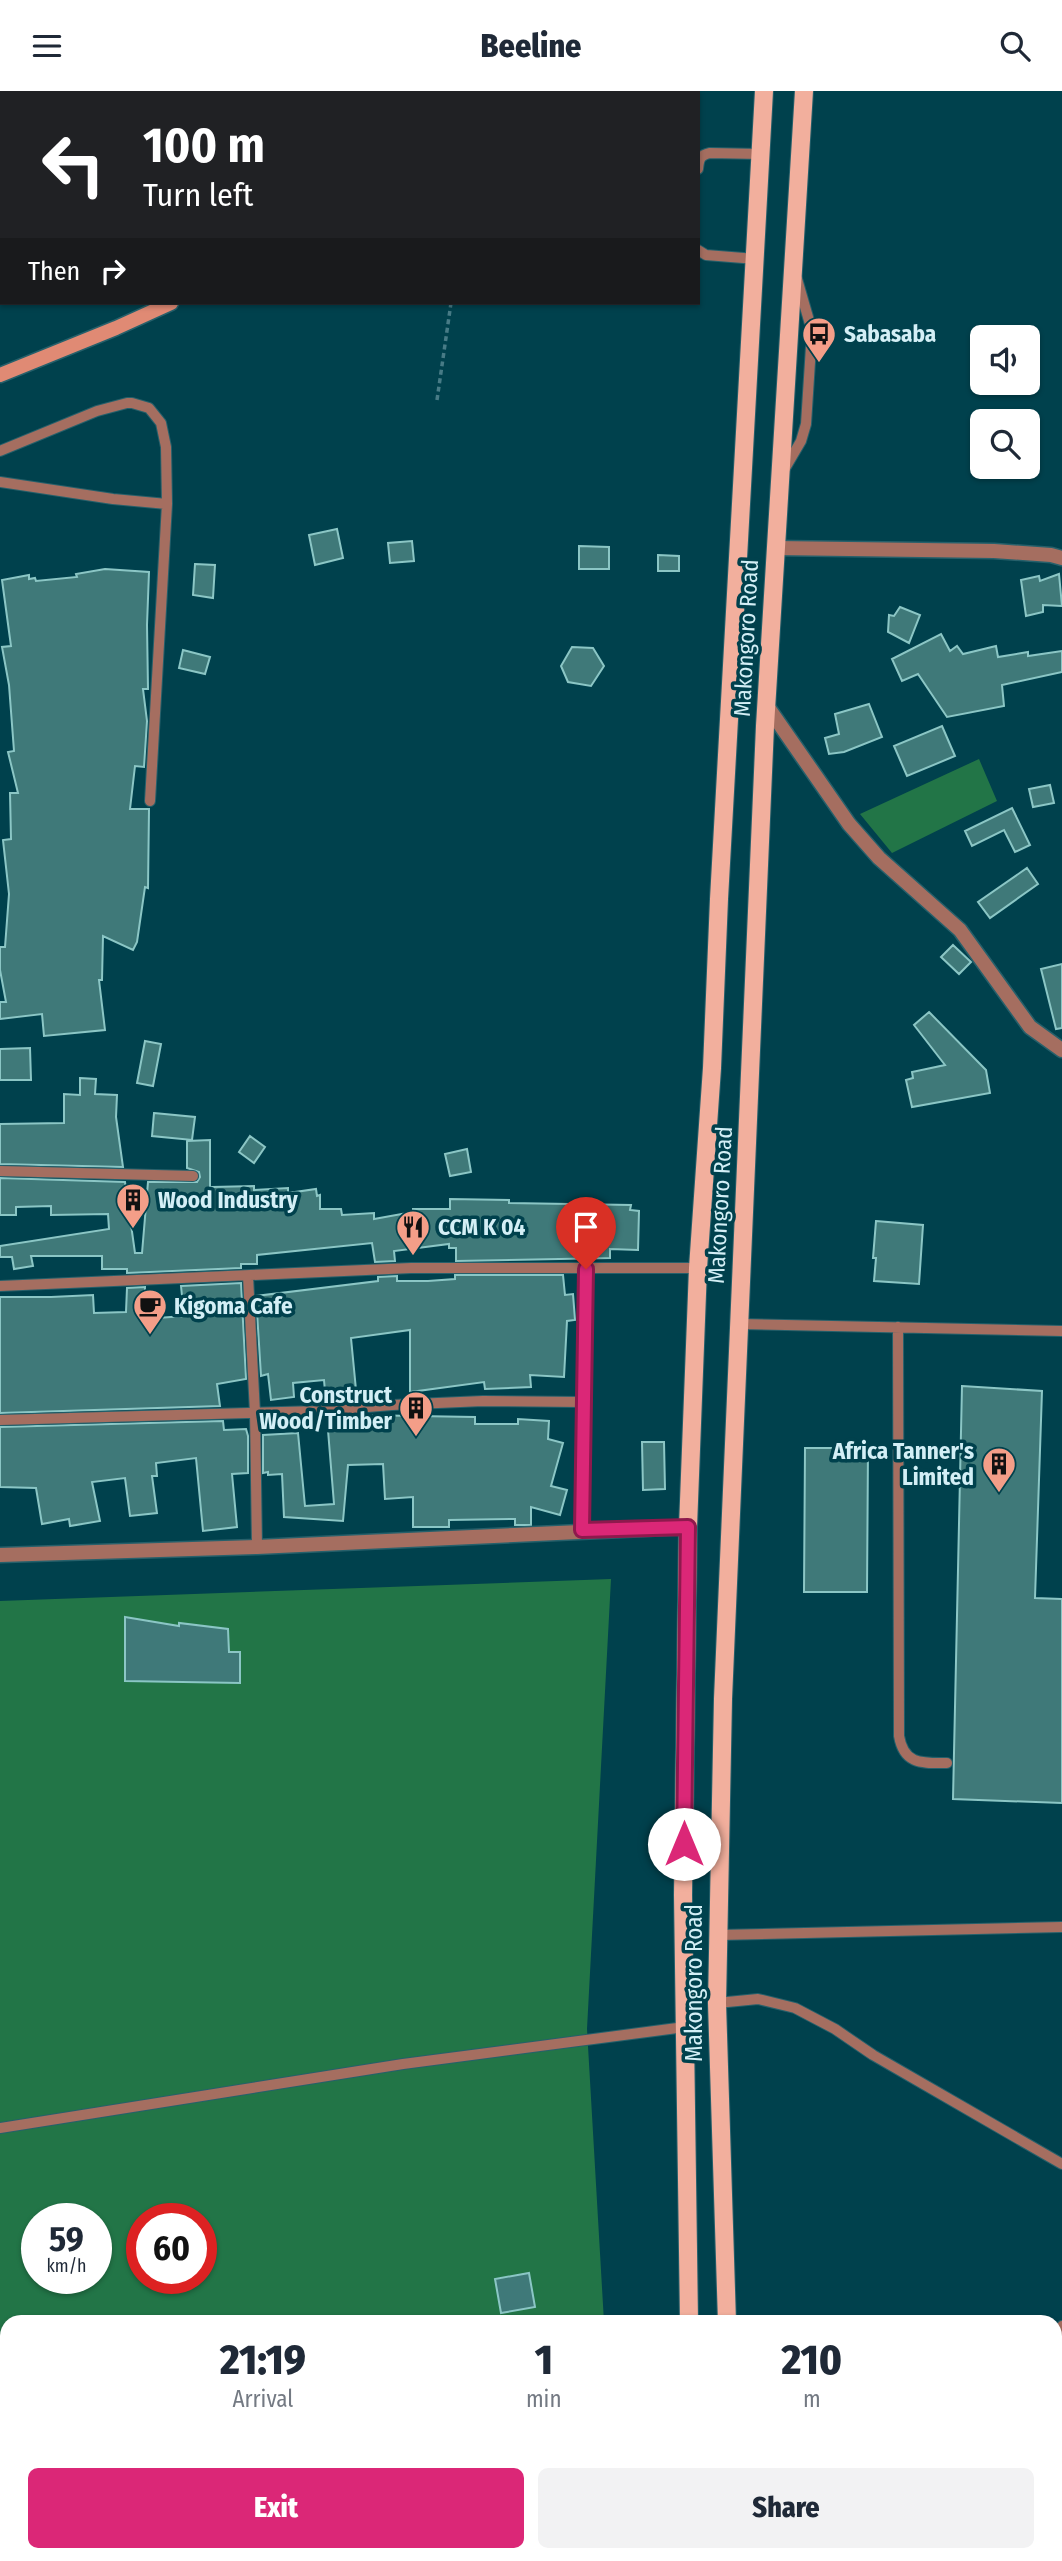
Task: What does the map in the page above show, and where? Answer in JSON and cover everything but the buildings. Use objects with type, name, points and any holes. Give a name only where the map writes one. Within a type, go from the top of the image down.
[{"type":"main road","name":"Makongoro Road","points":[[689,2315],[683,1895],[688,1527],[698,1268],[712,1068],[764,91]]},
{"type":"main road","name":"Makongoro Road","points":[[727,2315],[717,2003],[724,1672],[767,706],[804,91]]},
{"type":"main road","points":[[0,375],[167,305]]},
{"type":"street","points":[[776,548],[994,551],[1058,555]]},
{"type":"street","points":[[767,706],[849,824],[879,858],[960,930],[1030,1027],[1062,1050]]},
{"type":"street","points":[[0,1555],[257,1547],[688,1527]]},
{"type":"lane","points":[[700,158],[710,153],[761,154]]},
{"type":"lane","points":[[700,251],[706,255],[756,259]]},
{"type":"lane","points":[[0,451],[97,411],[127,403],[138,404],[154,411],[162,422],[167,457],[167,504],[150,801]]},
{"type":"lane","points":[[0,482],[167,504]]},
{"type":"lane","points":[[0,1171],[193,1176]]},
{"type":"lane","points":[[0,1286],[411,1268],[698,1268]]},
{"type":"lane","points":[[582,1530],[586,1269]]},
{"type":"lane","points":[[248,1276],[255,1413],[257,1547]]},
{"type":"lane","points":[[739,1324],[1062,1331]]},
{"type":"lane","points":[[898,1327],[899,1736],[902,1750],[909,1758],[924,1763],[947,1763]]},
{"type":"lane","points":[[0,1420],[255,1413],[483,1401],[583,1402]]},
{"type":"lane","points":[[718,1935],[1062,1927]]},
{"type":"lane","points":[[717,2003],[758,1999],[795,2008],[1062,2164]]},
{"type":"lane","points":[[0,2128],[403,2064],[685,2027]]},
{"type":"path","points":[[437,400],[451,305]]},
{"type":"green space","points":[[979,759],[997,801],[892,853],[860,814]]},
{"type":"green space","points":[[611,1579],[587,2029],[604,2315],[0,2315],[0,1601]]},
{"type":"place","name":"Sabasaba","points":[[819,364]]},
{"type":"place","name":"Wood Industry","points":[[133,1230]]},
{"type":"place","name":"CCM K 04","points":[[413,1257]]},
{"type":"place","name":"Kigoma Cafe","points":[[150,1336]]},
{"type":"place","name":"Construct Wood/Timber","points":[[416,1438]]},
{"type":"place","name":"Africa Tanner's Limited","points":[[999,1494]]},
{"type":"route","points":[[586,1269],[582,1530],[688,1527],[684,1844]]}]
